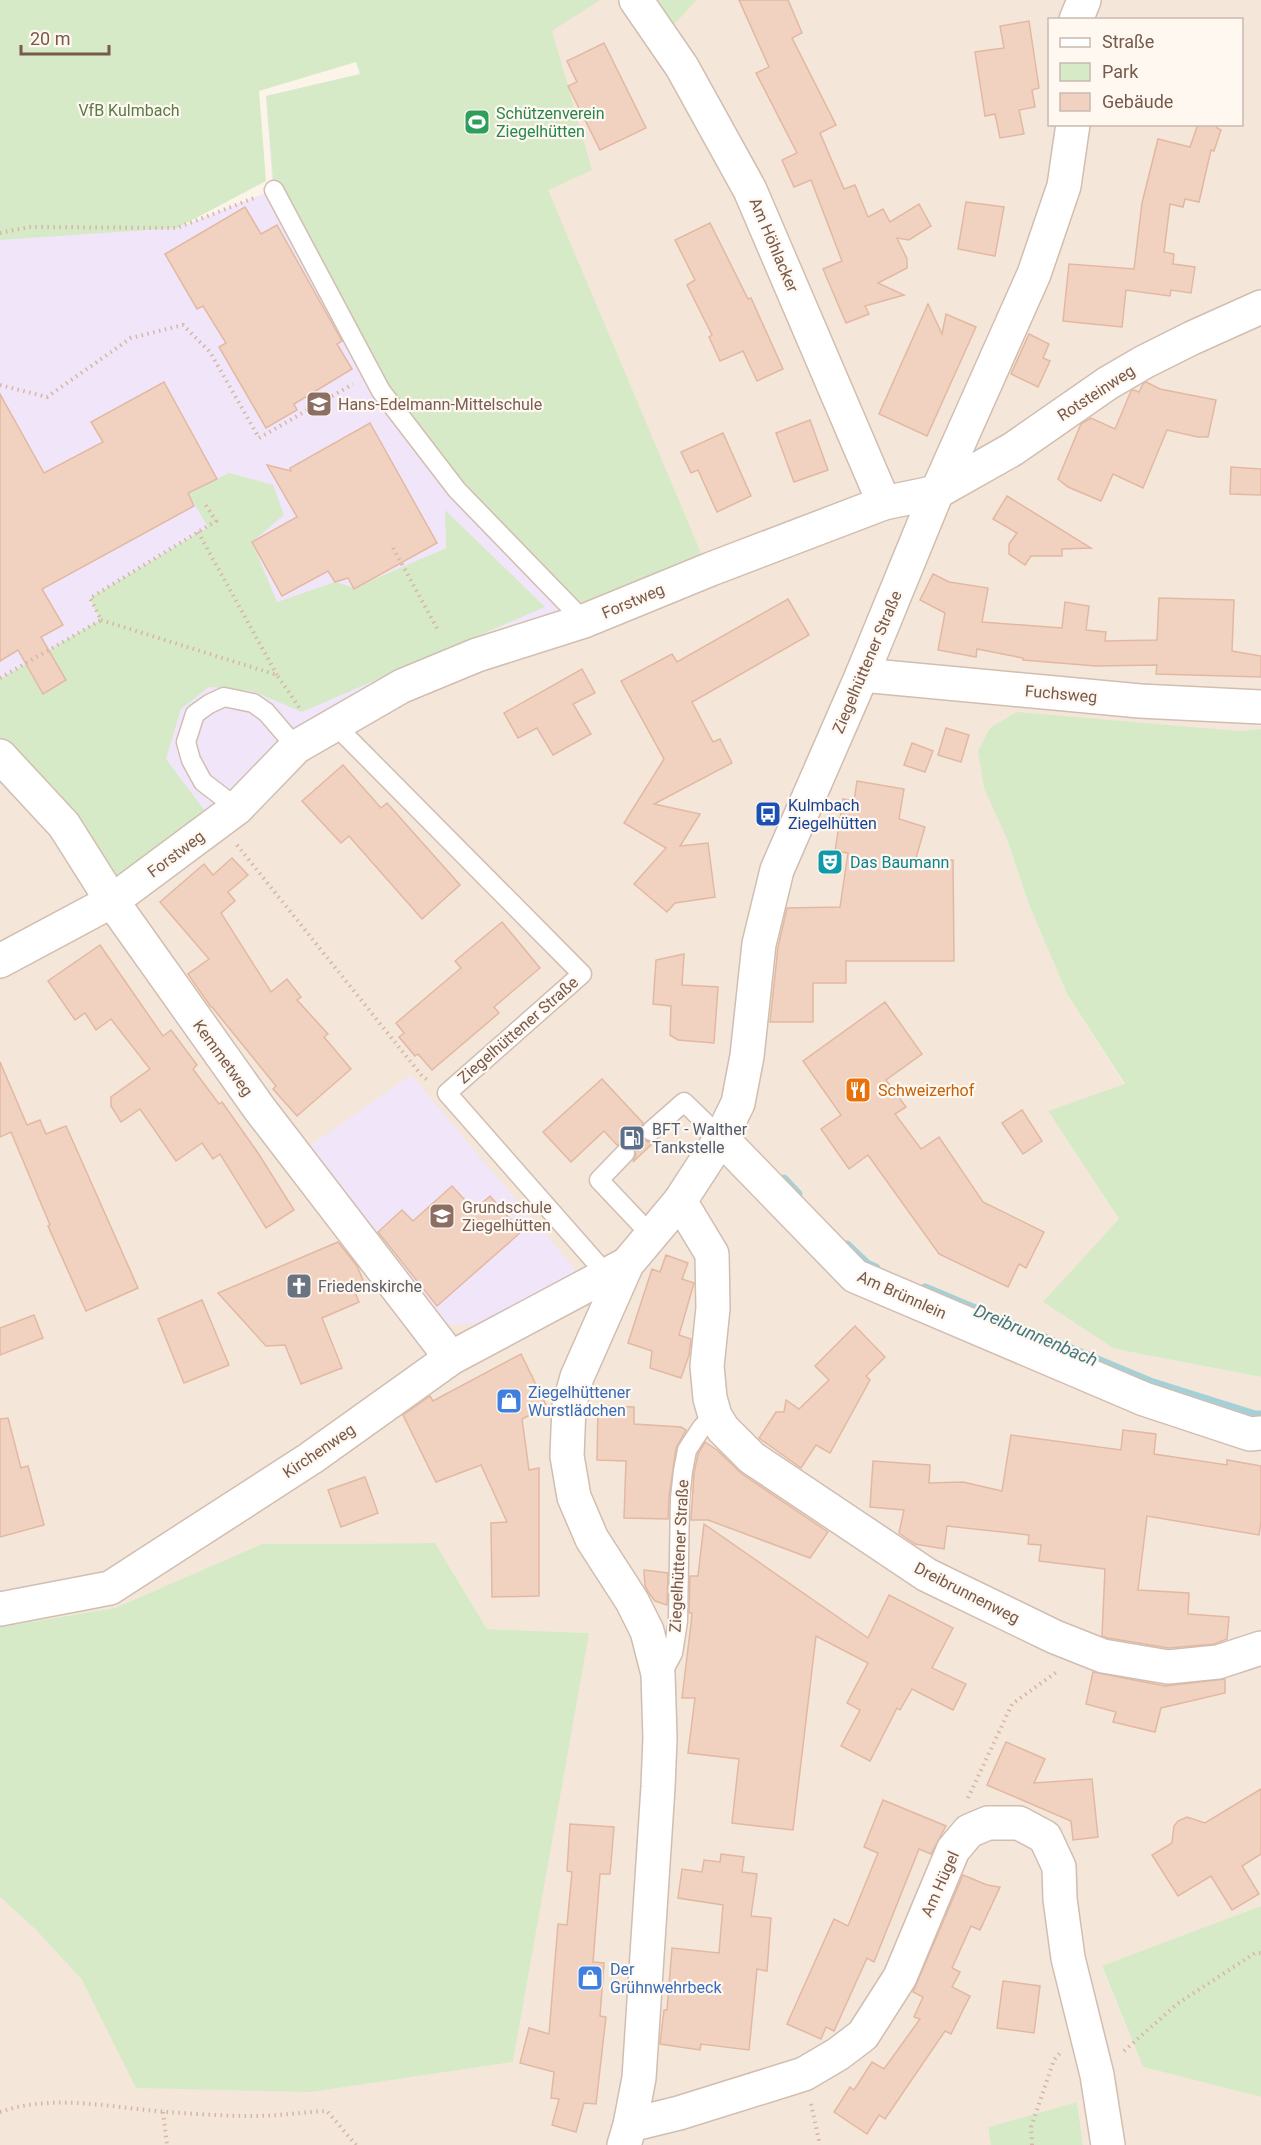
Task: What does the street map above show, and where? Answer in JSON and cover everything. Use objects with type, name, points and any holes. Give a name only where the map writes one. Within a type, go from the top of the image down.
[{"type":"street","name":"Am Höhlacker","points":[[636,0],[682,67],[750,190],[884,503]]},
{"type":"street","points":[[1073,0],[1076,18]]},
{"type":"street","points":[[1077,18],[1084,0]]},
{"type":"street","name":"Ziegelhüttener Straße","points":[[627,2135],[639,2078],[658,1787],[660,1738],[658,1674],[647,1631],[592,1539],[574,1497],[567,1456],[569,1406],[577,1377],[617,1270],[680,1201],[721,1138],[738,1103],[747,1056],[759,944],[777,870],[862,675],[937,492],[1034,274],[1049,236],[1064,186],[1073,126]]},
{"type":"street","name":"Rotsteinweg","points":[[937,492],[1012,449],[1108,383],[1144,362],[1261,307]]},
{"type":"street","name":"Forstweg","points":[[0,961],[112,901],[228,815],[316,735],[402,686],[477,655],[584,621],[711,569],[884,503],[937,492]]},
{"type":"street","name":"Fuchsweg","points":[[862,675],[1140,701],[1261,707]]},
{"type":"street","name":"Kemmetweg","points":[[0,756],[64,825],[112,901],[259,1108],[451,1358]]},
{"type":"street","name":"Am Brünnlein","points":[[721,1138],[855,1276],[1144,1399],[1250,1434],[1261,1433]]},
{"type":"street","points":[[680,1201],[712,1254],[713,1308],[707,1366],[710,1398],[715,1416]]},
{"type":"street","name":"Kirchenweg","points":[[0,1609],[110,1588],[311,1458],[451,1358],[617,1270]]},
{"type":"street","name":"Dreibrunnenweg","points":[[715,1416],[723,1429],[752,1458],[927,1575],[1045,1632],[1103,1656],[1168,1667],[1218,1662],[1261,1648]]},
{"type":"street","points":[[969,1832],[988,1823],[1018,1823],[1045,1837],[1059,1867],[1060,1899],[1068,1958],[1097,2075],[1108,2145]]},
{"type":"street","name":"Am Hügel","points":[[627,2135],[679,2113],[804,2074],[838,2054],[863,2035],[900,1977],[953,1850],[969,1832]]},
{"type":"lane","points":[[274,190],[381,392],[457,490],[584,621]]},
{"type":"lane","points":[[228,815],[203,782],[190,760],[186,742],[195,714],[224,697],[253,703],[266,712],[316,735]]},
{"type":"lane","name":"Ziegelhüttener Straße","points":[[316,735],[582,974],[447,1093],[617,1270]]},
{"type":"lane","points":[[651,1131],[684,1102],[721,1138]]},
{"type":"lane","points":[[625,1153],[599,1180],[651,1235]]},
{"type":"lane","name":"Ziegelhüttener Straße","points":[[658,1674],[666,1666],[673,1653],[678,1621],[682,1471],[687,1450],[702,1427],[715,1416]]},
{"type":"path","points":[[0,233],[29,227],[177,228],[274,190]]},
{"type":"path","points":[[0,385],[47,397],[131,338],[183,325],[210,352],[259,438],[372,375]]},
{"type":"path","points":[[205,504],[216,521],[90,598],[101,620],[277,675]]},
{"type":"path","points":[[198,532],[277,675],[316,735]]},
{"type":"path","points":[[393,548],[438,630]]},
{"type":"path","points":[[0,678],[101,620]]},
{"type":"path","points":[[228,815],[422,1076],[447,1093]]},
{"type":"path","points":[[969,1832],[966,1801],[1012,1704],[1088,1650]]},
{"type":"path","points":[[1097,2075],[1177,2004],[1255,1953],[1261,1953]]},
{"type":"path","points":[[1032,2145],[1031,2127],[1054,2060],[1086,2024]]},
{"type":"path","points":[[804,2074],[820,2145]]},
{"type":"path","points":[[0,2112],[19,2105],[52,2102],[99,2104],[164,2112],[257,2116],[327,2111],[356,2145]]},
{"type":"path","points":[[164,2112],[167,2145]]},
{"type":"shaded area","points":[[350,0],[1261,0],[1261,729],[1238,731],[1007,839],[1029,905],[1067,994],[1125,1085],[1048,1111],[1119,1219],[1115,1349],[1261,1377],[1261,1906],[1102,1967],[1143,2067],[1261,2097],[1261,2145],[1083,2145],[1077,2102],[988,2127],[991,2145],[0,2145],[0,1897],[36,1930],[82,1980],[137,2088],[411,2077],[513,2062],[588,1633],[487,1629],[435,1543],[262,1544],[115,1608],[0,1627],[0,732],[216,809],[332,707],[434,655],[498,628],[562,611],[373,150]]},
{"type":"shaded area","name":"Hans-Edelmann-Mittelschule","points":[[360,74],[562,611],[498,628],[434,655],[332,707],[216,809],[147,862],[0,732],[0,233],[177,228],[273,190],[266,96]]},
{"type":"shaded area","name":"Grundschule Ziegelhütten","points":[[411,1075],[578,1273],[490,1322],[448,1324],[386,1257],[305,1149]]},
{"type":"green space","name":"VfB Kulmbach","points":[[0,0],[600,0],[552,31],[592,170],[548,190],[704,560],[584,621],[381,391],[274,190],[266,96],[360,74],[356,62],[259,91],[266,181],[177,228],[0,240]]},
{"type":"green space","points":[[636,0],[696,0],[662,38]]},
{"type":"green space","points":[[229,473],[273,485],[284,515],[252,542],[277,602],[335,582],[354,588],[446,548],[445,510],[545,607],[302,712],[252,691],[209,687],[181,709],[166,759],[208,815],[112,901],[0,763],[0,679],[100,620],[90,598],[208,527],[188,493]]},
{"type":"green space","points":[[1017,712],[1238,731],[1261,729],[1261,1377],[1115,1349],[1043,1302],[1119,1219],[1048,1111],[1125,1084],[1067,994],[1029,905],[1007,839],[984,788],[978,751],[990,728]]},
{"type":"green space","points":[[435,1543],[487,1629],[589,1633],[513,2062],[310,2092],[136,2088],[82,1980],[36,1930],[0,1897],[0,1627],[115,1608],[262,1544]]},
{"type":"green space","points":[[1261,1906],[1261,2097],[1143,2067],[1102,1966]]},
{"type":"green space","points":[[1077,2102],[1083,2145],[991,2145],[988,2127]]},
{"type":"building","points":[[739,0],[788,0],[802,33],[792,38],[836,125],[820,133],[844,189],[855,185],[868,217],[883,209],[890,222],[919,204],[931,226],[909,240],[897,238],[907,259],[907,268],[878,283],[904,295],[865,306],[869,314],[846,323],[823,269],[842,261],[811,180],[794,187],[782,160],[797,153],[756,73],[769,67]]},
{"type":"building","points":[[1029,21],[1039,88],[1032,90],[1035,107],[1019,110],[1024,134],[1000,138],[995,114],[985,116],[975,52],[1004,48],[1000,26]]},
{"type":"building","points":[[604,43],[646,128],[600,150],[568,86],[577,82],[567,61]]},
{"type":"building","points":[[1197,126],[1217,126],[1221,130],[1214,151],[1211,150],[1199,202],[1185,199],[1183,207],[1170,204],[1164,252],[1174,254],[1173,264],[1195,267],[1191,293],[1171,290],[1170,296],[1126,290],[1122,327],[1063,321],[1069,264],[1134,269],[1142,203],[1158,139],[1190,147]]},
{"type":"building","points":[[966,202],[1004,207],[995,256],[958,249]]},
{"type":"building","points":[[245,207],[261,234],[277,225],[342,341],[337,344],[352,369],[294,404],[297,410],[266,428],[219,347],[226,343],[203,306],[197,309],[165,254]]},
{"type":"building","points":[[710,223],[748,299],[751,298],[783,369],[757,381],[743,351],[720,361],[709,337],[712,335],[687,285],[695,280],[675,240]]},
{"type":"building","points":[[928,304],[942,334],[946,314],[976,327],[927,436],[879,414]]},
{"type":"building","points":[[1029,334],[1049,344],[1043,358],[1050,361],[1038,387],[1011,374]]},
{"type":"building","points":[[164,382],[217,479],[188,493],[194,506],[42,589],[63,625],[41,637],[66,680],[43,694],[18,650],[0,661],[0,394],[44,473],[103,442],[91,422]]},
{"type":"building","points":[[1146,382],[1160,389],[1216,400],[1208,437],[1167,430],[1143,488],[1113,474],[1101,501],[1068,487],[1058,479],[1081,424],[1091,418],[1115,429],[1131,391],[1139,392]]},
{"type":"building","points":[[810,420],[828,470],[794,482],[776,433]]},
{"type":"building","points":[[370,423],[437,543],[354,589],[348,578],[335,582],[328,571],[282,596],[252,542],[297,517],[267,465],[291,471],[290,468]]},
{"type":"building","points":[[723,433],[751,496],[717,512],[698,470],[691,473],[681,452]]},
{"type":"building","points":[[1231,467],[1261,469],[1261,495],[1230,494]]},
{"type":"building","points":[[1007,496],[1091,548],[1062,549],[1062,556],[1031,556],[1025,565],[1009,554],[1009,544],[1017,533],[993,519]]},
{"type":"building","points":[[933,574],[949,582],[988,588],[982,622],[1062,628],[1065,602],[1089,606],[1086,630],[1106,632],[1105,641],[1157,640],[1159,598],[1234,600],[1232,651],[1261,656],[1261,677],[1156,674],[1157,665],[1096,666],[1023,660],[1023,658],[977,649],[976,657],[938,650],[945,613],[920,600]]},
{"type":"building","points":[[788,599],[809,635],[692,702],[713,742],[720,739],[732,763],[654,804],[700,814],[680,846],[708,843],[715,897],[675,903],[667,912],[634,884],[666,848],[624,823],[664,759],[621,681],[672,654],[677,662]]},
{"type":"building","points":[[582,669],[595,693],[573,704],[591,734],[553,755],[537,728],[518,738],[504,713]]},
{"type":"building","points":[[946,728],[969,735],[961,762],[938,755]]},
{"type":"building","points":[[912,743],[933,751],[925,772],[904,765]]},
{"type":"building","points":[[343,765],[381,808],[387,803],[460,885],[422,919],[349,836],[341,843],[302,801]]},
{"type":"building","points":[[857,781],[904,789],[899,819],[925,827],[915,861],[953,860],[954,961],[846,961],[846,983],[813,983],[813,1022],[770,1022],[778,947],[787,908],[840,907],[848,853],[835,851],[843,799],[854,801]]},
{"type":"building","points":[[232,858],[248,875],[228,892],[235,901],[221,913],[271,992],[287,979],[301,997],[297,1000],[328,1034],[324,1037],[351,1069],[297,1116],[273,1089],[276,1086],[211,1007],[188,974],[209,959],[160,902],[204,864],[213,875]]},
{"type":"building","points":[[502,922],[540,968],[494,1007],[499,1013],[432,1070],[418,1054],[415,1056],[399,1037],[404,1033],[396,1023],[461,968],[455,961]]},
{"type":"building","points":[[100,945],[163,1036],[171,1030],[197,1065],[193,1069],[219,1104],[222,1102],[294,1210],[266,1228],[220,1154],[213,1159],[202,1143],[176,1161],[140,1109],[121,1122],[111,1106],[111,1097],[150,1069],[111,1019],[96,1030],[85,1013],[75,1020],[48,981]]},
{"type":"building","points":[[684,954],[682,985],[718,987],[714,1043],[678,1040],[670,1035],[671,1006],[653,1004],[656,960]]},
{"type":"building","points":[[885,1002],[922,1054],[886,1080],[906,1107],[895,1114],[921,1149],[939,1137],[983,1202],[1044,1232],[1026,1268],[1019,1264],[1008,1287],[939,1254],[868,1155],[849,1169],[821,1129],[841,1115],[803,1061]]},
{"type":"building","points":[[0,1062],[27,1125],[40,1120],[46,1134],[66,1126],[138,1288],[86,1311],[48,1226],[50,1225],[11,1132],[0,1137]]},
{"type":"building","points":[[602,1079],[643,1123],[640,1133],[642,1138],[648,1142],[655,1141],[633,1162],[636,1155],[633,1145],[627,1142],[617,1145],[604,1131],[571,1162],[543,1132]]},
{"type":"building","points":[[1022,1110],[1042,1141],[1023,1154],[1002,1123]]},
{"type":"building","points":[[452,1186],[474,1210],[490,1196],[521,1232],[437,1306],[378,1232],[402,1210],[413,1221]]},
{"type":"building","name":"Friedenskirche","points":[[338,1242],[357,1266],[365,1285],[354,1290],[359,1302],[322,1318],[342,1368],[301,1384],[285,1345],[266,1346],[218,1293]]},
{"type":"building","points":[[666,1255],[688,1263],[682,1279],[694,1283],[679,1335],[691,1339],[689,1355],[681,1378],[650,1368],[652,1351],[628,1343],[652,1269],[660,1272]]},
{"type":"building","points":[[202,1300],[229,1365],[184,1383],[158,1319]]},
{"type":"building","points":[[34,1315],[43,1338],[0,1355],[0,1328]]},
{"type":"building","points":[[855,1326],[885,1357],[866,1376],[870,1380],[830,1453],[816,1445],[801,1468],[759,1438],[776,1412],[784,1412],[786,1400],[799,1409],[829,1380],[815,1366]]},
{"type":"building","points":[[521,1354],[547,1407],[522,1419],[529,1470],[539,1468],[539,1596],[492,1597],[491,1523],[507,1522],[481,1465],[436,1482],[403,1415],[430,1396],[433,1401]]},
{"type":"building","points":[[598,1406],[634,1407],[634,1424],[681,1427],[686,1430],[676,1448],[668,1519],[624,1518],[626,1461],[597,1460]]},
{"type":"building","points":[[8,1418],[21,1468],[28,1466],[44,1525],[0,1537],[0,1419]]},
{"type":"building","points":[[1123,1430],[1156,1434],[1154,1454],[1227,1465],[1227,1460],[1261,1466],[1259,1535],[1147,1516],[1138,1590],[1189,1593],[1188,1614],[1229,1617],[1227,1639],[1214,1644],[1169,1648],[1102,1636],[1105,1569],[1039,1561],[1041,1545],[1028,1544],[1029,1535],[947,1526],[944,1549],[915,1544],[899,1533],[904,1510],[870,1507],[873,1461],[930,1465],[929,1483],[963,1482],[1002,1491],[1011,1435],[1121,1450]]},
{"type":"building","points":[[705,1442],[742,1474],[828,1532],[810,1558],[708,1520],[691,1520],[694,1473],[698,1454]]},
{"type":"building","points":[[365,1477],[378,1513],[341,1527],[328,1490]]},
{"type":"building","points":[[704,1524],[868,1638],[889,1595],[953,1628],[932,1668],[966,1684],[953,1710],[912,1689],[900,1710],[897,1708],[870,1761],[841,1746],[860,1710],[847,1703],[868,1663],[816,1636],[793,1830],[732,1823],[739,1759],[688,1753],[695,1698],[682,1698],[692,1613],[689,1613],[690,1576],[698,1576]]},
{"type":"building","points":[[644,1570],[668,1573],[667,1605],[655,1601],[649,1593],[645,1586]]},
{"type":"building","points":[[1093,1672],[1165,1686],[1225,1679],[1225,1693],[1161,1708],[1155,1732],[1113,1722],[1116,1712],[1086,1704]]},
{"type":"building","points":[[1006,1742],[1045,1759],[1034,1783],[1092,1779],[1098,1837],[1073,1840],[1071,1821],[987,1785]]},
{"type":"building","points":[[1261,1789],[1261,1854],[1242,1866],[1259,1894],[1232,1910],[1211,1876],[1178,1896],[1152,1855],[1172,1843],[1174,1826],[1178,1821],[1187,1817],[1205,1823]]},
{"type":"building","points":[[883,1800],[946,1826],[931,1854],[919,1849],[874,1962],[867,1958],[834,2031],[826,2027],[821,2039],[787,2024],[834,1919],[848,1926],[878,1853],[864,1847]]},
{"type":"building","points":[[570,1824],[614,1827],[610,1874],[600,1874],[593,1962],[604,1963],[600,2016],[606,2017],[596,2104],[584,2103],[576,2132],[552,2125],[559,2099],[551,2098],[554,2072],[520,2063],[529,2028],[549,2034],[558,1924],[567,1925],[572,1872],[567,1871]]},
{"type":"building","points":[[721,1854],[744,1857],[742,1872],[757,1874],[751,1916],[771,1918],[767,1971],[757,1969],[749,2050],[701,2044],[700,2050],[660,2044],[664,2010],[667,2010],[672,1948],[719,1953],[723,1905],[678,1898],[682,1869],[702,1872],[704,1860],[720,1862]]},
{"type":"building","points":[[963,1875],[987,1885],[1000,1887],[980,1930],[971,1926],[952,1968],[960,1972],[952,1987],[970,1996],[951,2034],[945,2031],[885,2119],[879,2115],[867,2134],[834,2112],[850,2087],[854,2090],[872,2062],[884,2069],[920,2019],[914,2017],[923,1997],[913,1992]]},
{"type":"building","points":[[1003,1981],[1040,1986],[1034,2033],[997,2028]]},
{"type":"waterway","name":"Dreibrunnenbach","points":[[784,1179],[798,1194]]},
{"type":"waterway","name":"Dreibrunnenbach","points":[[847,1245],[867,1264],[876,1268]]},
{"type":"waterway","name":"Dreibrunnenbach","points":[[925,1288],[1150,1382],[1261,1415]]},
{"type":"place","name":"Schützenverein Ziegelhütten","points":[[477,122]]},
{"type":"place","name":"Hans-Edelmann-Mittelschule","points":[[319,404]]},
{"type":"place","name":"Kulmbach Ziegelhütten","points":[[768,814]]},
{"type":"place","name":"Das Baumann","points":[[830,862]]},
{"type":"place","name":"Schweizerhof","points":[[858,1090]]},
{"type":"place","name":"BFT - Walther Tankstelle","points":[[632,1138]]},
{"type":"place","name":"Grundschule Ziegelhütten","points":[[442,1216]]},
{"type":"place","name":"Friedenskirche","points":[[299,1286]]},
{"type":"place","name":"Ziegelhüttener Wurstlädchen","points":[[509,1401]]},
{"type":"place","name":"Der Grühnwehrbeck","points":[[590,1978]]}]
